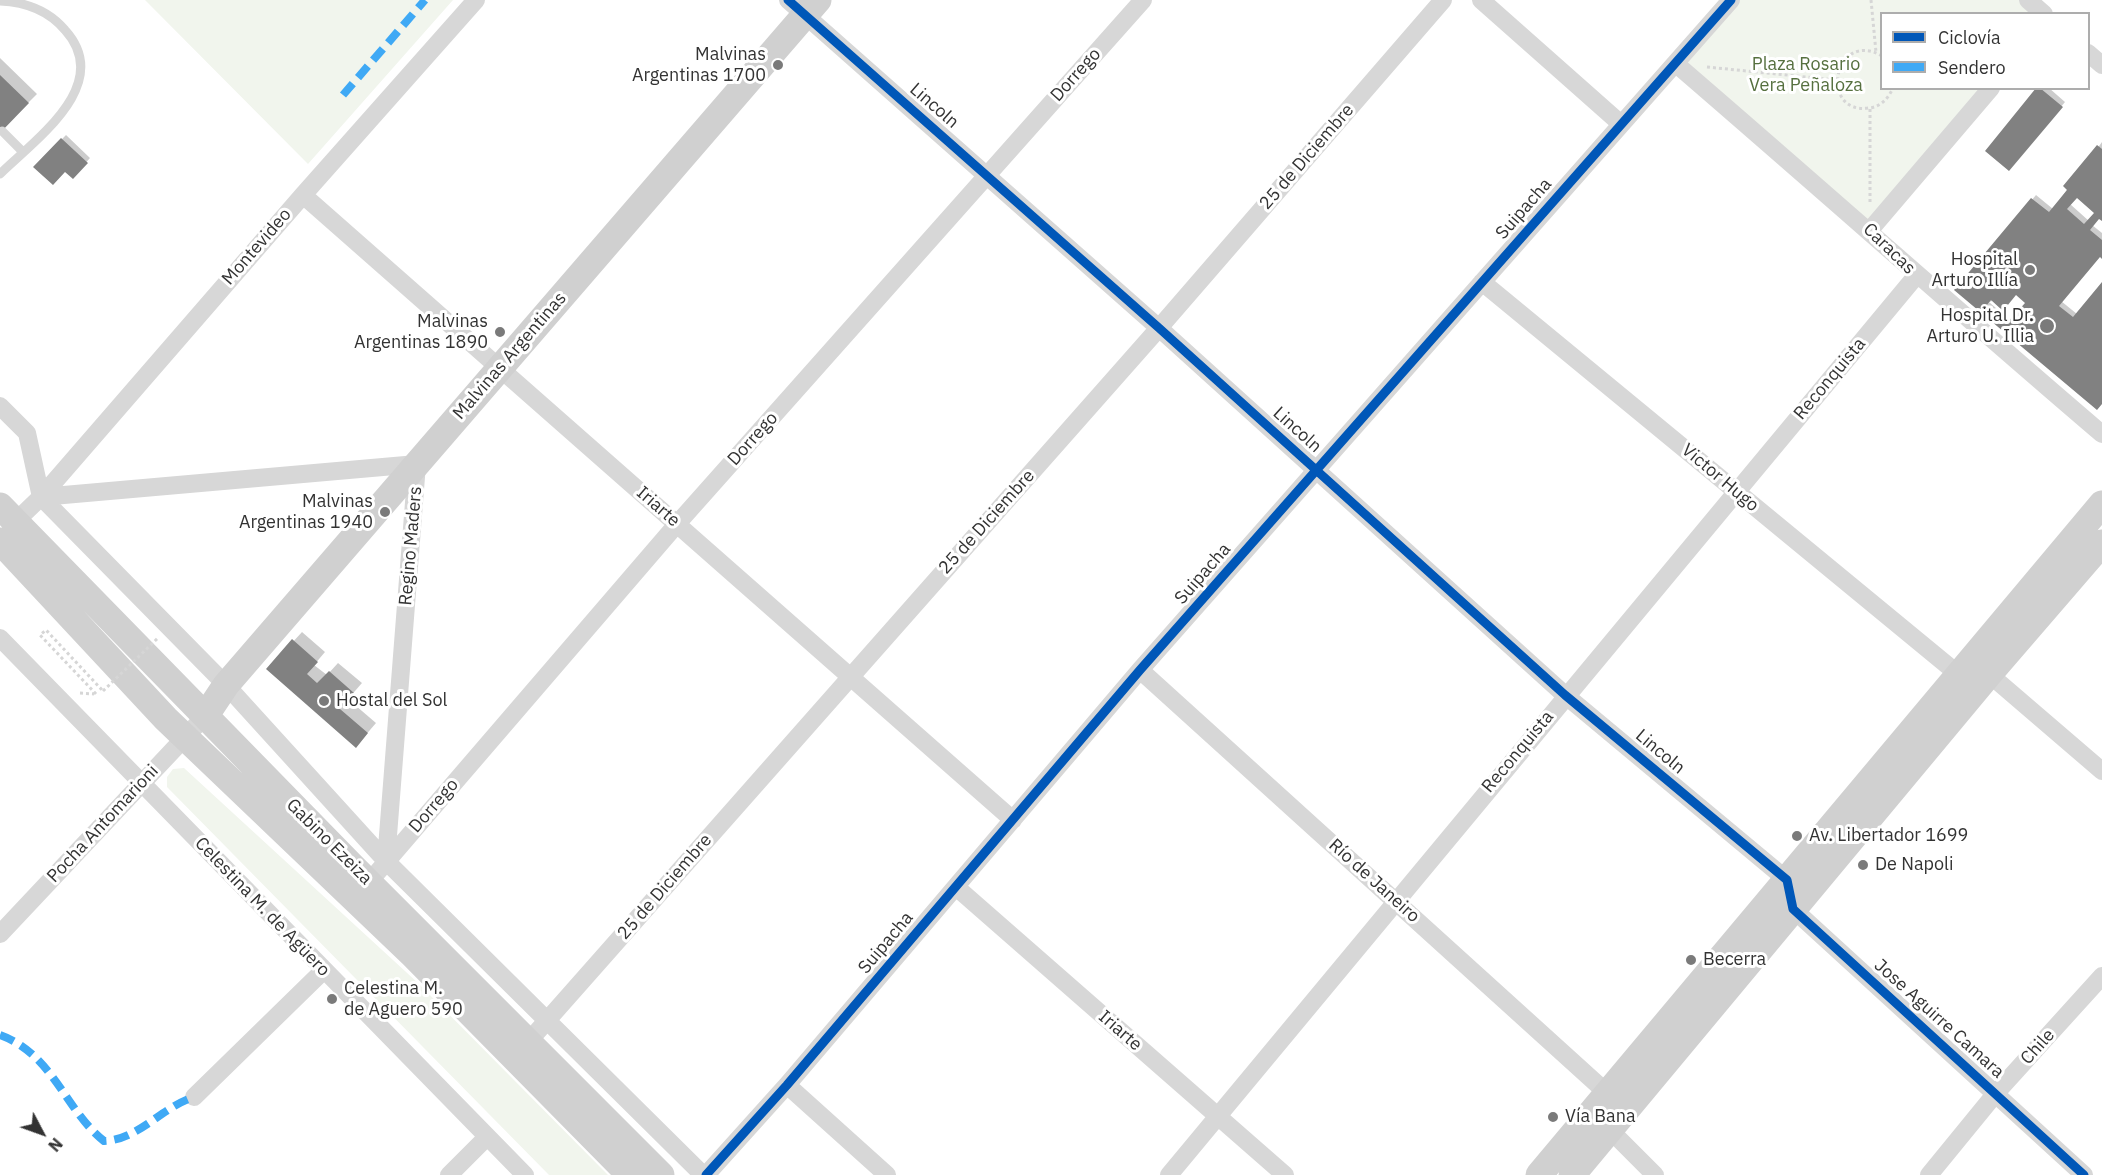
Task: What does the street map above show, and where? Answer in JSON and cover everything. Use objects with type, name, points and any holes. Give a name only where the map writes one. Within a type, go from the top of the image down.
[{"type":"main road","name":"Malvinas Argentinas","points":[[206,715],[226,685],[500,368],[804,5]]},
{"type":"main road","points":[[1539,1175],[2102,504]]},
{"type":"main road","name":"Gabino Ezeiza","points":[[5,523],[206,715],[661,1175]]},
{"type":"main road","name":"Gabino Ezeiza","points":[[5,523],[184,737],[413,955],[630,1175]]},
{"type":"main road","points":[[1572,1175],[1989,674],[2102,543]]},
{"type":"street","name":"Montevideo","points":[[5,523],[41,497],[476,0]]},
{"type":"street","name":"Dorrego","points":[[369,882],[677,524],[1143,0]]},
{"type":"street","name":"25 de Diciembre","points":[[528,1042],[849,676],[1159,328],[1443,0]]},
{"type":"street","points":[[1481,0],[1621,124]]},
{"type":"street","name":"Suipacha","points":[[705,1175],[787,1085],[1140,670],[1731,0]]},
{"type":"street","points":[[2028,0],[2042,12]]},
{"type":"street","name":"Lincoln","points":[[804,5],[987,175],[1565,695],[1787,880]]},
{"type":"street","name":"Caracas","points":[[1676,64],[1870,230],[1916,276],[2102,434]]},
{"type":"street","points":[[1870,230],[1989,90]]},
{"type":"street","name":"Iriarte","points":[[303,195],[1013,820]]},
{"type":"street","name":"Reconquista","points":[[1169,1175],[1565,695],[1916,276]]},
{"type":"street","name":"Victor Hugo","points":[[1482,282],[1958,674]]},
{"type":"street","points":[[0,406],[27,433],[41,497],[226,685],[386,861],[705,1175]]},
{"type":"street","name":"Regino Maders","points":[[41,497],[417,464],[386,861]]},
{"type":"street","name":"Celestina M. de Agüero","points":[[1,640],[525,1175]]},
{"type":"street","name":"Río de Janeiro","points":[[1140,670],[1607,1093]]},
{"type":"street","points":[[1989,674],[2102,771]]},
{"type":"street","name":"Pocha Antomarioni","points":[[0,934],[206,715]]},
{"type":"street","points":[[1787,880],[1793,909]]},
{"type":"street","name":"Iriarte","points":[[956,887],[1285,1175]]},
{"type":"street","name":"Jose Aguirre Camara","points":[[1793,909],[2084,1175]]},
{"type":"street","points":[[194,1097],[324,970]]},
{"type":"street","name":"Chile","points":[[1929,1175],[1996,1093],[2102,976]]},
{"type":"street","points":[[787,1085],[887,1175]]},
{"type":"street","points":[[1610,1130],[1654,1175]]},
{"type":"street","points":[[449,1175],[487,1137]]},
{"type":"lane","points":[[0,1],[22,2],[41,10],[59,23],[73,38],[82,55],[80,79],[73,101],[0,174]]},
{"type":"lane","points":[[2,131],[23,152]]},
{"type":"path","points":[[1871,0],[1876,53]]},
{"type":"path","points":[[1880,55],[1857,52],[1849,56],[1842,62],[1836,80],[1842,97],[1848,104],[1857,108],[1870,108],[1884,102],[1892,90]]},
{"type":"path","points":[[1676,64],[1836,80]]},
{"type":"path","points":[[1870,108],[1870,230]]},
{"type":"path","points":[[96,694],[40,635],[45,630],[103,691],[159,637]]},
{"type":"green space","points":[[145,0],[453,0],[308,164]]},
{"type":"green space","name":"Plaza Rosario Vera Peñaloza","points":[[1731,0],[2028,0],[2043,12],[1880,12],[1880,90],[1990,90],[1870,230],[1676,64]]},
{"type":"green space","points":[[184,768],[418,983],[608,1175],[549,1175],[167,787],[167,777],[173,769]]},
{"type":"building","points":[[0,75],[29,103],[0,133]]},
{"type":"building","points":[[2034,90],[2042,90],[2063,107],[2009,171],[1985,151]]},
{"type":"building","points":[[61,138],[88,163],[73,179],[65,172],[53,185],[33,167]]},
{"type":"building","name":"Hospital Arturo Illía","points":[[2097,145],[2102,149],[2102,221],[2099,219],[2090,230],[2102,240],[2102,259],[2100,257],[2059,306],[2073,317],[2102,282],[2102,404],[2097,410],[1954,290],[2031,198],[2049,212],[2067,190],[2063,186]],"holes":[[[2077,198],[2094,213],[2084,224],[2067,209]],[[2016,295],[2025,303],[2006,324],[1986,306],[1991,300],[2003,311]]]},
{"type":"building","name":"Hostal del Sol","points":[[292,639],[318,662],[307,674],[317,683],[329,671],[354,693],[340,709],[368,733],[356,748],[266,669]]},
{"type":"marked path","points":[[343,95],[425,0]]},
{"type":"marked path","points":[[0,1035],[33,1055],[79,1114],[104,1141],[128,1135],[171,1108],[194,1097]]},
{"type":"cycle path","points":[[788,0],[1159,328],[1565,695],[1787,880],[1793,909],[2084,1175]]},
{"type":"cycle path","points":[[706,1175],[787,1085],[1140,670],[1731,0]]},
{"type":"place","name":"Malvinas Argentinas 1700","points":[[778,65]]},
{"type":"place","name":"Hospital Arturo Illía","points":[[2030,270]]},
{"type":"place","name":"Hospital Dr. Arturo U. Illia","points":[[2047,326]]},
{"type":"place","name":"Malvinas Argentinas 1890","points":[[500,332]]},
{"type":"place","name":"Malvinas Argentinas 1940","points":[[385,512]]},
{"type":"place","name":"Hostal del Sol","points":[[324,701]]},
{"type":"place","name":"Av. Libertador 1699","points":[[1797,836]]},
{"type":"place","name":"De Napoli","points":[[1863,865]]},
{"type":"place","name":"Becerra","points":[[1691,960]]},
{"type":"place","name":"Celestina M. de Aguero 590","points":[[332,999]]},
{"type":"place","name":"Vía Bana","points":[[1553,1117]]}]
